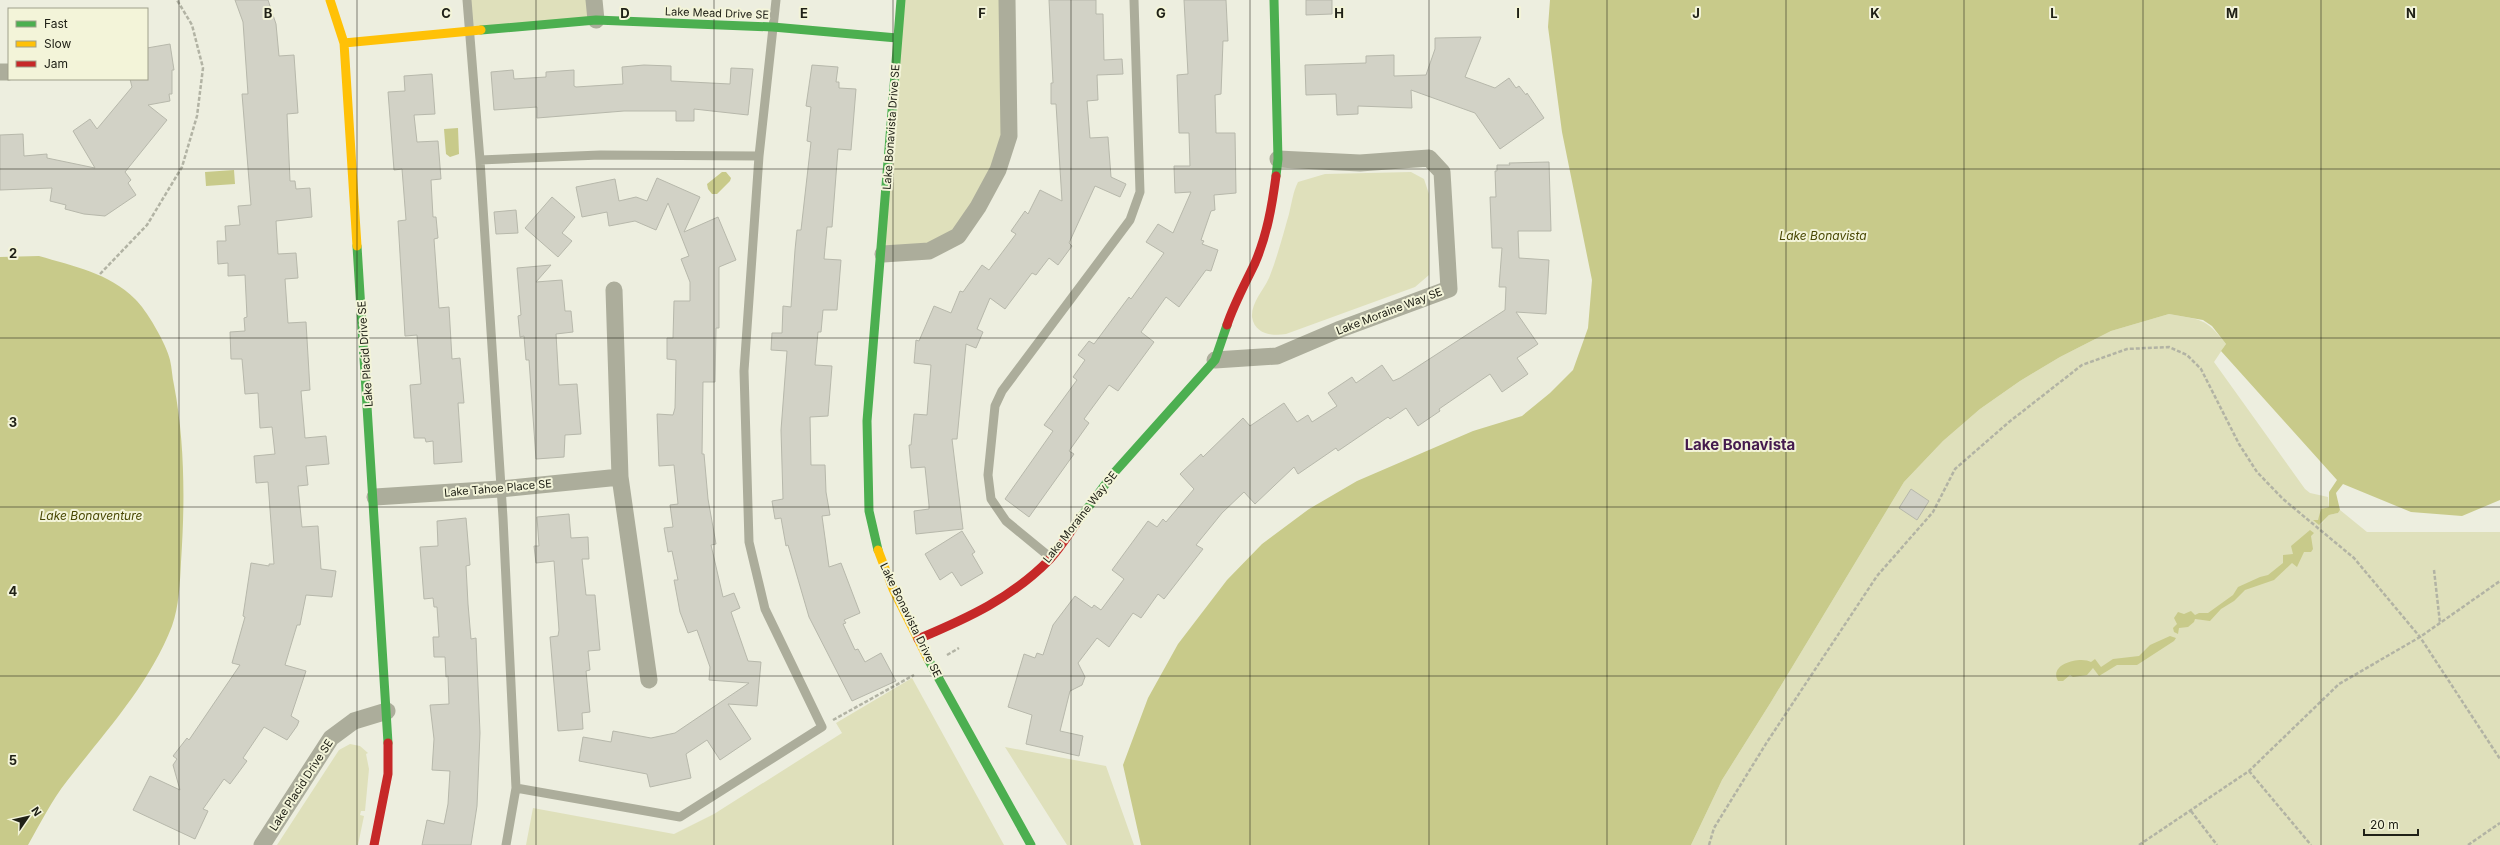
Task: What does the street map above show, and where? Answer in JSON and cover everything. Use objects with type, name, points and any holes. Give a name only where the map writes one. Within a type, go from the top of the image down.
[{"type":"street","name":"Lake Placid Drive SE","points":[[330,0],[344,42],[375,497],[387,711],[388,774],[374,845]]},
{"type":"street","points":[[594,0],[596,20]]},
{"type":"street","name":"Lake Bonavista Drive SE","points":[[901,0],[897,38],[883,254],[867,422],[869,511],[880,556],[918,639],[931,665],[1032,845]]},
{"type":"street","points":[[883,254],[929,251],[958,236],[978,207],[998,170],[1009,136],[1007,0]]},
{"type":"street","name":"Lake Moraine Way SE","points":[[918,639],[966,618],[1011,594],[1051,558],[1113,474],[1214,360],[1233,307],[1255,262],[1271,213],[1278,159],[1274,0]]},
{"type":"street","name":"Lake Mead Drive SE","points":[[344,42],[596,20],[773,27],[897,38]]},
{"type":"street","name":"Lake Moraine Way SE","points":[[1214,360],[1277,356],[1338,330],[1449,289],[1442,172],[1429,158],[1360,163],[1278,159]]},
{"type":"street","points":[[614,290],[620,477],[649,680]]},
{"type":"street","name":"Lake Tahoe Place SE","points":[[375,497],[500,489],[620,477]]},
{"type":"street","name":"Lake Placid Drive SE","points":[[262,845],[331,738],[354,721],[387,711]]},
{"type":"lane","points":[[467,0],[480,160],[516,788],[506,845]]},
{"type":"lane","points":[[516,788],[680,817],[822,727],[765,609],[749,542],[744,371],[759,156],[776,0]]},
{"type":"lane","points":[[1051,558],[1006,521],[991,499],[988,475],[995,406],[1002,391],[1130,220],[1140,192],[1134,0]]},
{"type":"lane","points":[[480,160],[600,155],[759,156]]},
{"type":"path","points":[[100,274],[147,226],[182,167],[198,116],[203,68],[192,25],[177,0]]},
{"type":"path","points":[[1709,845],[1714,828],[1767,742],[1877,576],[1933,512],[1955,469],[2010,422],[2082,365],[2127,349],[2169,347],[2187,355],[2201,369],[2239,444],[2257,472],[2283,499],[2320,532],[2354,558],[2420,637],[2500,759]]},
{"type":"path","points":[[2434,570],[2440,623]]},
{"type":"path","points":[[2139,845],[2249,771],[2339,684],[2420,637],[2500,581]]},
{"type":"path","points":[[822,727],[959,648]]},
{"type":"path","points":[[2249,771],[2311,845]]},
{"type":"path","points":[[2191,811],[2216,845]]},
{"type":"path","points":[[2468,845],[2500,823]]},
{"type":"shaded area","points":[[467,0],[594,0],[596,20],[470,32]]},
{"type":"shaded area","points":[[901,0],[1007,0],[1009,136],[958,236],[883,254]]},
{"type":"shaded area","points":[[1411,172],[1424,179],[1429,194],[1429,275],[1415,287],[1286,334],[1276,335],[1265,333],[1257,328],[1252,317],[1253,307],[1272,270],[1298,182],[1325,174]]},
{"type":"shaded area","points":[[2169,314],[2202,321],[2213,329],[2226,344],[2214,362],[2305,489],[2310,493],[2328,497],[2329,507],[2324,508],[2318,520],[2314,520],[2321,524],[2329,515],[2338,513],[2340,510],[2367,532],[2500,532],[2500,845],[1691,845],[1722,780],[1904,482],[1943,441],[1980,409],[2020,381],[2060,357],[2111,331]]},
{"type":"shaded area","points":[[912,678],[1004,845],[526,845],[533,808],[674,834],[714,814],[842,733],[836,723]]},
{"type":"shaded area","points":[[350,744],[360,746],[368,753],[366,754],[369,769],[365,811],[361,811],[360,815],[364,816],[358,845],[277,845],[339,750]]},
{"type":"shaded area","points":[[1005,747],[1106,766],[1134,845],[1067,845]]},
{"type":"water","name":"Lake Bonavista","points":[[1550,0],[2500,0],[2500,500],[2462,516],[2411,512],[2343,484],[2336,493],[2340,510],[2338,513],[2329,515],[2319,525],[2313,520],[2318,520],[2321,509],[2329,507],[2329,492],[2337,480],[2221,351],[2226,344],[2212,326],[2203,320],[2169,314],[2111,331],[2060,357],[2020,381],[1980,409],[1943,441],[1904,482],[1722,780],[1691,845],[1141,845],[1123,765],[1148,698],[1178,644],[1227,580],[1262,544],[1309,509],[1357,481],[1473,431],[1522,416],[1550,393],[1573,370],[1588,328],[1592,280],[1562,132],[1548,27]]},
{"type":"water","points":[[458,128],[459,154],[450,157],[446,154],[444,129]]},
{"type":"water","points":[[234,170],[235,184],[206,186],[205,172]]},
{"type":"water","points":[[722,172],[726,172],[731,178],[730,181],[717,194],[712,194],[708,189],[707,184]]},
{"type":"water","name":"Lake Bonaventure","points":[[39,256],[90,272],[125,290],[140,304],[145,311],[165,346],[170,360],[178,407],[182,451],[183,518],[180,578],[178,603],[172,626],[162,648],[139,688],[56,796],[28,845],[0,845],[0,257]]},
{"type":"water","points":[[2310,530],[2314,533],[2311,536],[2313,549],[2311,552],[2304,552],[2297,567],[2292,563],[2274,580],[2245,590],[2234,601],[2221,609],[2210,621],[2195,619],[2194,622],[2188,627],[2179,628],[2178,634],[2174,632],[2173,628],[2177,624],[2174,618],[2178,612],[2184,614],[2191,611],[2195,615],[2199,613],[2208,613],[2233,595],[2238,587],[2268,575],[2283,563],[2283,555],[2293,554],[2291,546]]},
{"type":"water","points":[[2170,636],[2176,638],[2174,641],[2137,665],[2117,665],[2099,676],[2093,668],[2087,675],[2073,677],[2070,675],[2063,681],[2058,681],[2056,675],[2058,670],[2067,662],[2087,660],[2091,662],[2095,659],[2101,667],[2113,659],[2139,656],[2150,645]]},
{"type":"building","points":[[235,0],[268,0],[276,24],[279,56],[294,55],[298,113],[287,114],[290,181],[295,181],[296,189],[310,188],[312,217],[276,221],[278,254],[296,253],[298,278],[285,279],[288,323],[306,322],[310,390],[301,391],[305,438],[326,436],[329,464],[306,466],[308,485],[298,486],[302,527],[318,526],[321,569],[336,571],[332,597],[306,595],[300,625],[297,625],[285,665],[306,671],[291,716],[299,721],[297,726],[287,740],[264,727],[243,758],[247,761],[230,784],[224,779],[203,809],[208,811],[195,839],[133,810],[150,776],[180,790],[173,765],[177,759],[173,756],[187,738],[189,740],[240,665],[232,663],[245,617],[243,616],[251,563],[269,566],[269,564],[274,564],[268,482],[256,483],[254,456],[275,454],[272,427],[260,428],[258,393],[245,394],[242,359],[231,359],[230,332],[245,331],[244,318],[247,317],[245,275],[228,276],[228,263],[218,264],[217,241],[226,241],[225,226],[240,225],[238,206],[251,205],[242,94],[248,94],[243,22]]},
{"type":"building","points":[[1049,0],[1096,0],[1096,14],[1103,14],[1104,60],[1122,59],[1123,74],[1097,75],[1098,100],[1087,101],[1090,138],[1108,137],[1111,177],[1126,184],[1120,197],[1095,186],[1069,243],[1072,246],[1058,265],[1049,258],[1036,275],[1032,273],[1005,309],[990,298],[977,329],[983,332],[976,348],[966,344],[957,439],[952,439],[963,529],[916,534],[914,511],[929,509],[929,505],[925,467],[911,468],[909,445],[911,445],[914,414],[927,415],[931,365],[914,363],[916,340],[919,341],[934,306],[951,313],[960,291],[963,292],[982,265],[989,270],[1016,234],[1011,231],[1025,211],[1028,214],[1040,190],[1062,201],[1056,104],[1051,104],[1051,83],[1053,83]]},
{"type":"building","points":[[1184,0],[1226,0],[1228,41],[1223,41],[1221,94],[1215,95],[1216,133],[1235,133],[1236,193],[1214,195],[1215,210],[1211,211],[1201,240],[1204,241],[1202,244],[1218,250],[1211,271],[1206,270],[1179,307],[1166,297],[1141,332],[1154,342],[1118,391],[1109,385],[1084,419],[1089,423],[1069,451],[1074,454],[1029,517],[1005,499],[1053,431],[1044,425],[1077,380],[1073,377],[1085,360],[1078,355],[1089,341],[1094,344],[1129,297],[1131,299],[1164,253],[1146,242],[1158,224],[1173,233],[1191,192],[1175,193],[1174,166],[1190,166],[1189,133],[1179,133],[1177,75],[1188,74]]},
{"type":"building","points":[[1306,0],[1332,0],[1332,14],[1306,15]]},
{"type":"building","points":[[1481,37],[1465,77],[1495,88],[1509,78],[1516,88],[1519,86],[1526,95],[1527,93],[1544,118],[1500,149],[1475,113],[1411,90],[1412,108],[1358,106],[1358,114],[1337,115],[1336,94],[1306,95],[1305,65],[1366,63],[1366,56],[1394,55],[1394,76],[1426,75],[1435,49],[1435,38]]},
{"type":"building","points":[[170,44],[174,70],[172,70],[172,94],[169,94],[170,101],[148,105],[167,120],[125,172],[131,180],[128,183],[136,195],[105,216],[84,214],[65,209],[66,205],[50,201],[52,188],[0,190],[0,135],[23,134],[24,156],[47,154],[47,158],[95,168],[73,131],[90,119],[97,129],[132,87],[130,80],[148,80],[148,48]]},
{"type":"building","points":[[644,65],[671,66],[671,81],[730,84],[731,68],[753,69],[748,115],[694,109],[694,121],[676,121],[676,111],[624,111],[537,118],[537,107],[494,110],[491,72],[513,70],[514,79],[546,77],[546,72],[574,70],[574,86],[576,87],[623,84],[622,67]]},
{"type":"building","points":[[812,65],[838,67],[836,82],[839,82],[839,88],[856,89],[851,150],[838,149],[832,227],[827,227],[824,259],[841,260],[837,310],[823,310],[821,332],[818,332],[815,365],[832,366],[828,416],[810,417],[811,465],[825,465],[826,492],[830,515],[822,516],[829,567],[841,563],[860,613],[844,620],[846,623],[843,624],[855,650],[858,649],[865,662],[881,653],[896,681],[852,701],[809,617],[788,545],[786,546],[781,518],[775,519],[772,501],[783,499],[781,430],[787,351],[771,350],[772,333],[782,333],[783,306],[791,307],[797,230],[801,230],[811,142],[807,141],[811,107],[806,106]]},
{"type":"building","points":[[432,74],[435,114],[414,115],[417,142],[438,141],[441,179],[431,180],[433,217],[436,217],[438,238],[434,239],[439,308],[449,307],[452,359],[460,358],[464,403],[458,403],[462,462],[434,464],[433,441],[426,442],[425,438],[414,438],[410,385],[421,384],[417,335],[405,336],[398,221],[406,220],[402,169],[394,170],[388,92],[405,91],[404,76]]},
{"type":"building","points":[[1549,162],[1551,231],[1518,231],[1519,258],[1549,260],[1546,314],[1516,312],[1538,344],[1517,358],[1528,374],[1502,392],[1490,374],[1439,409],[1440,411],[1418,426],[1406,408],[1390,419],[1388,417],[1338,451],[1336,448],[1298,474],[1294,467],[1255,504],[1244,492],[1222,513],[1196,545],[1203,549],[1164,599],[1158,594],[1141,618],[1133,613],[1109,647],[1097,638],[1078,663],[1085,677],[1082,685],[1070,691],[1060,731],[1083,736],[1079,756],[1026,744],[1032,715],[1008,707],[1024,654],[1035,658],[1037,653],[1043,655],[1053,625],[1075,596],[1092,608],[1094,605],[1101,610],[1124,579],[1112,570],[1148,521],[1157,527],[1163,519],[1166,522],[1194,489],[1180,474],[1201,454],[1203,457],[1243,418],[1250,426],[1284,403],[1297,422],[1308,415],[1312,422],[1337,406],[1328,393],[1352,377],[1356,383],[1382,365],[1393,381],[1400,378],[1505,310],[1506,287],[1499,287],[1502,248],[1492,248],[1490,197],[1496,197],[1495,171],[1497,171],[1497,165],[1510,165],[1509,163]]},
{"type":"building","points":[[657,178],[700,197],[684,232],[718,217],[736,260],[719,267],[719,328],[716,328],[715,382],[703,382],[702,454],[704,454],[708,499],[716,544],[711,545],[723,597],[734,593],[740,608],[731,612],[748,661],[761,662],[757,706],[728,704],[751,739],[720,760],[707,740],[686,754],[691,778],[650,787],[647,774],[579,761],[583,737],[611,742],[613,731],[651,738],[675,733],[749,683],[709,680],[710,667],[697,630],[688,633],[680,612],[674,580],[678,580],[672,551],[668,552],[664,528],[673,527],[670,505],[678,504],[674,465],[659,466],[657,414],[673,415],[675,408],[676,360],[667,359],[667,338],[673,338],[674,301],[690,301],[690,282],[681,259],[689,256],[668,203],[656,230],[635,221],[609,226],[607,212],[582,217],[576,187],[615,179],[619,201],[636,197],[647,201]]},
{"type":"building","points":[[552,197],[575,217],[562,233],[572,241],[558,257],[525,228]]},
{"type":"building","points":[[516,210],[518,233],[496,234],[494,212]]},
{"type":"building","points":[[551,265],[536,282],[562,280],[565,311],[571,311],[573,332],[556,334],[559,385],[577,384],[581,434],[565,435],[564,457],[536,459],[529,360],[526,360],[524,336],[520,337],[518,316],[521,315],[517,268]]},
{"type":"building","points":[[1911,489],[1929,501],[1917,520],[1899,508]]},
{"type":"building","points":[[569,514],[571,538],[588,537],[589,559],[582,559],[586,595],[595,595],[600,650],[588,651],[590,670],[586,671],[590,712],[582,713],[583,729],[558,731],[550,637],[558,636],[559,630],[554,561],[536,563],[534,546],[539,546],[537,517]]},
{"type":"building","points":[[466,518],[470,565],[466,566],[468,604],[471,639],[476,638],[480,733],[477,806],[471,845],[422,845],[427,820],[444,824],[448,804],[450,771],[432,770],[434,739],[430,705],[449,704],[448,676],[446,677],[445,657],[434,657],[433,637],[439,637],[437,607],[434,607],[433,598],[424,599],[420,547],[438,546],[437,521]]},
{"type":"building","points":[[962,531],[975,552],[972,554],[983,573],[961,586],[952,572],[940,580],[925,554]]},
{"type":"traffic: fast","points":[[878,550],[869,511],[867,421],[901,0]]},
{"type":"traffic: fast","points":[[1274,0],[1278,159],[1276,176]]},
{"type":"traffic: fast","points":[[481,30],[596,20],[773,27],[897,38]]},
{"type":"traffic: fast","points":[[357,246],[388,743]]},
{"type":"traffic: fast","points":[[1081,517],[1113,474],[1215,360],[1227,325]]},
{"type":"traffic: fast","points":[[928,659],[1031,845]]},
{"type":"traffic: slow","points":[[330,0],[344,43],[357,246]]},
{"type":"traffic: slow","points":[[344,43],[481,30]]},
{"type":"traffic: slow","points":[[878,550],[893,589],[928,659]]},
{"type":"traffic: jam","points":[[1227,325],[1263,242],[1271,209],[1276,176]]},
{"type":"traffic: jam","points":[[918,639],[972,615],[1005,596],[1020,585],[1050,559],[1081,517]]},
{"type":"traffic: jam","points":[[374,845],[388,774],[388,743]]},
{"type":"district","name":"Lake Bonavista","points":[[1740,444]]}]
